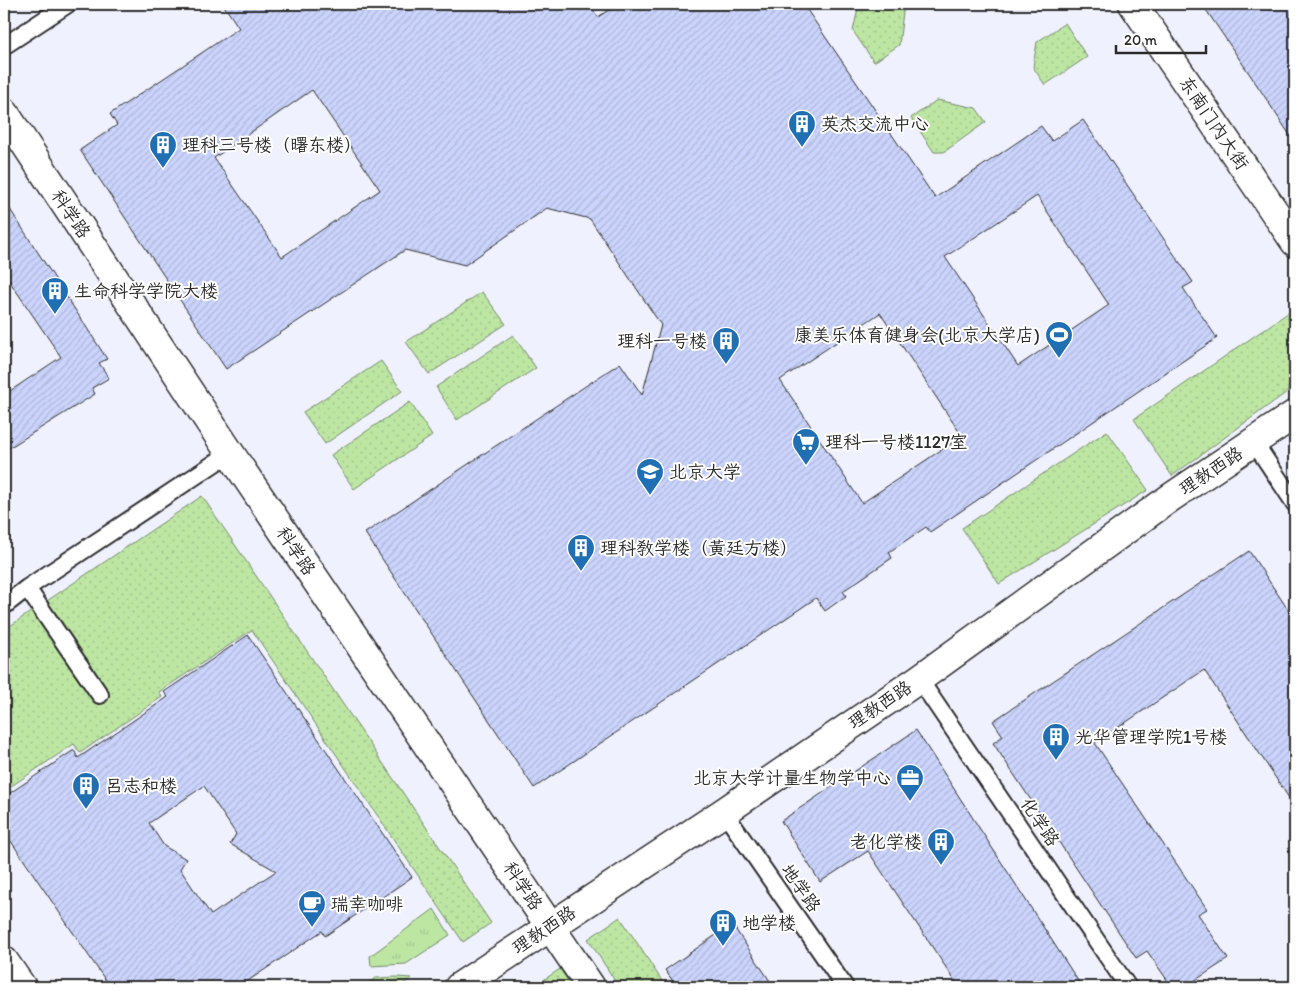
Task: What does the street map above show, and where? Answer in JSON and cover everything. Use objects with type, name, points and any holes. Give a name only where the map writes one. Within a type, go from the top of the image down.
[{"type":"street","name":"东南门内大街","points":[[1133,4],[1295,242]]},
{"type":"street","name":"科学路","points":[[4,112],[230,453],[591,987]]},
{"type":"street","name":"理教西路","points":[[459,987],[724,812],[919,679],[1170,498],[1295,414]]},
{"type":"street","points":[[4,961],[22,987]]},
{"type":"lane","points":[[4,46],[68,4]]},
{"type":"lane","points":[[1254,442],[1295,504]]},
{"type":"lane","points":[[4,606],[27,588],[230,453]]},
{"type":"lane","points":[[27,588],[100,695]]},
{"type":"lane","name":"化学路","points":[[919,679],[1128,987]]},
{"type":"lane","name":"地学路","points":[[724,812],[845,987]]},
{"type":"shaded area","name":"北京大学","points":[[4,4],[1295,4],[1295,987],[4,987]]},
{"type":"green space","points":[[859,4],[904,4],[899,45],[874,62],[853,31]]},
{"type":"green space","points":[[1065,23],[1087,57],[1045,85],[1033,67],[1037,42]]},
{"type":"green space","points":[[937,100],[976,108],[986,122],[944,152],[934,152],[911,118]]},
{"type":"green space","points":[[482,292],[506,324],[429,374],[406,342]]},
{"type":"green space","points":[[1295,308],[1295,377],[1287,392],[1172,476],[1134,419]]},
{"type":"green space","points":[[513,335],[536,368],[457,420],[436,387]]},
{"type":"green space","points":[[381,361],[402,391],[325,444],[303,412]]},
{"type":"green space","points":[[410,402],[432,436],[354,489],[331,455]]},
{"type":"green space","points":[[1107,431],[1148,490],[999,584],[962,528]]},
{"type":"green space","points":[[202,496],[491,923],[463,942],[252,630],[159,692],[162,697],[80,753],[74,744],[4,791],[4,630]]},
{"type":"green space","points":[[434,909],[450,935],[406,964],[371,966],[370,956]]},
{"type":"green space","points":[[620,917],[666,987],[619,987],[588,939]]},
{"type":"green space","points":[[560,969],[572,987],[533,987]]},
{"type":"green space","points":[[376,978],[412,978],[399,987],[362,987]]},
{"type":"building","points":[[223,4],[589,4],[598,17],[618,4],[803,4],[935,198],[1041,126],[1052,141],[1083,120],[1193,282],[1183,288],[1217,338],[930,532],[926,527],[889,552],[892,558],[843,591],[846,596],[825,611],[816,598],[534,788],[365,533],[620,363],[642,395],[661,325],[590,219],[547,208],[465,265],[405,250],[226,369],[80,150],[117,125],[110,114],[239,28]],"holes":[[[312,90],[380,190],[282,257],[214,158]],[[1037,196],[1109,305],[1018,366],[945,257]],[[880,313],[962,436],[862,503],[780,380]]]},
{"type":"building","points":[[1202,4],[1295,4],[1295,143],[1261,91]]},
{"type":"building","name":"生命科学学院大楼","points":[[4,200],[107,359],[99,363],[109,378],[92,388],[95,394],[4,451],[4,395],[61,357],[4,273]]},
{"type":"building","name":"光华管理学院1号楼","points":[[1249,551],[1295,620],[1295,807],[1204,670],[1095,743],[1207,909],[1198,914],[1228,959],[1185,987],[1172,987],[1147,951],[1136,958],[993,743],[1003,736],[993,721]]},
{"type":"building","name":"吕志和楼","points":[[248,635],[412,877],[325,936],[322,931],[239,987],[110,987],[4,831],[4,797],[74,750],[78,758],[168,697],[164,692]],"holes":[[[204,786],[236,834],[230,844],[276,871],[211,915],[180,869],[186,859],[164,846],[149,823]]]},
{"type":"building","name":"老化学楼","points":[[916,730],[1082,987],[959,987],[868,851],[820,882],[781,821]]},
{"type":"building","name":"地学楼","points":[[732,924],[774,987],[677,987],[665,970]]},
{"type":"place","name":"英杰交流中心","points":[[802,148]]},
{"type":"place","name":"理科三号楼（曙东楼）","points":[[163,169]]},
{"type":"place","name":"生命科学学院大楼","points":[[55,315]]},
{"type":"place","name":"康美乐体育健身会(北京大学店)","points":[[1059,359]]},
{"type":"place","name":"理科一号楼","points":[[726,365]]},
{"type":"place","name":"理科一号楼1127室","points":[[806,466]]},
{"type":"place","name":"北京大学","points":[[650,496]]},
{"type":"place","name":"理科教学楼（黄廷方楼）","points":[[581,572]]},
{"type":"place","name":"光华管理学院1号楼","points":[[1056,761]]},
{"type":"place","name":"北京大学计量生物学中心","points":[[910,802]]},
{"type":"place","name":"吕志和楼","points":[[86,810]]},
{"type":"place","name":"老化学楼","points":[[941,866]]},
{"type":"place","name":"瑞幸咖啡","points":[[312,928]]},
{"type":"place","name":"地学楼","points":[[723,947]]}]
